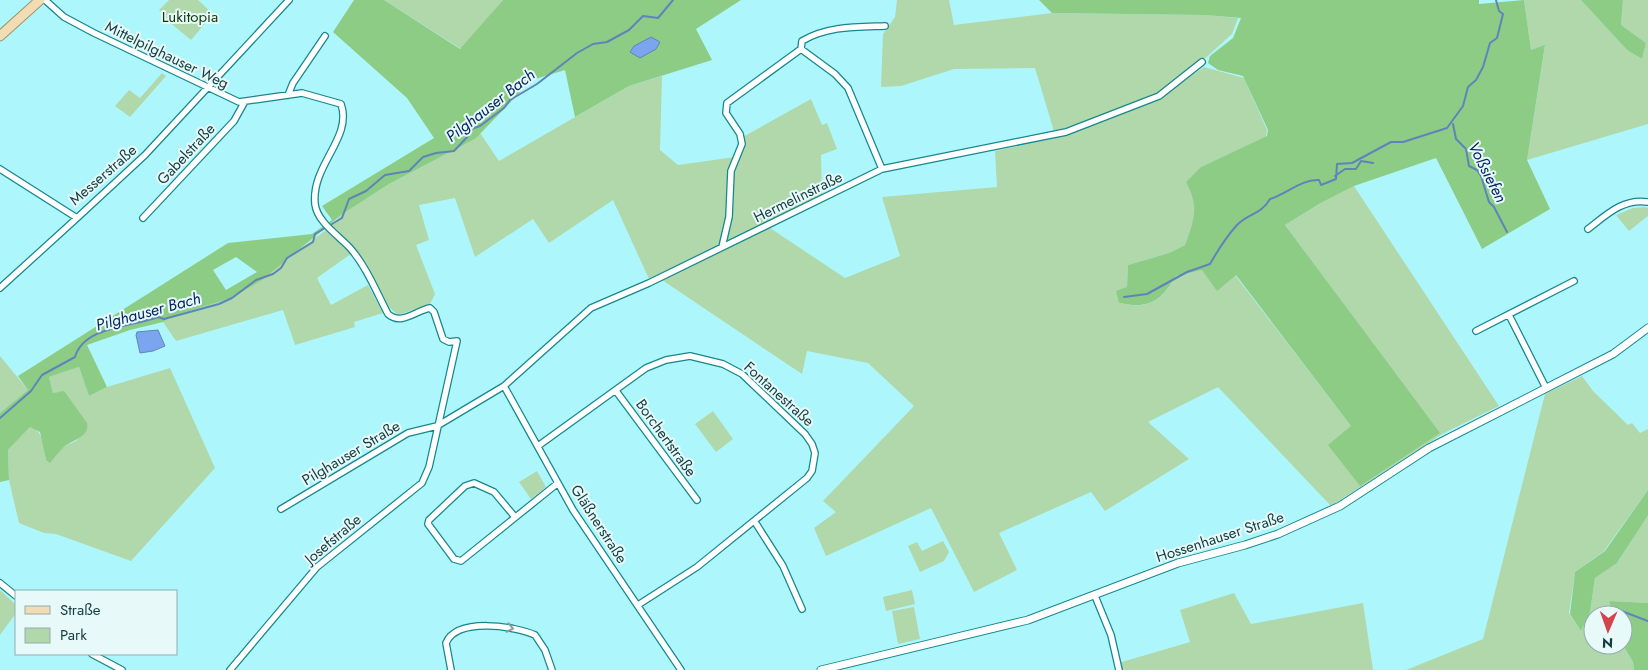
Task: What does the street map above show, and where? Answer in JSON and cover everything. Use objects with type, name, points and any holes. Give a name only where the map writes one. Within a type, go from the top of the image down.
[{"type":"main road","points":[[0,36],[40,0]]},
{"type":"street","name":"Mittelpilghauser Weg","points":[[45,0],[64,17],[207,88],[244,103]]},
{"type":"street","name":"Messerstraße","points":[[0,169],[77,218],[139,161],[289,0]]},
{"type":"street","points":[[722,247],[729,217],[731,171],[742,144],[740,134],[726,113],[727,103],[801,49],[802,41],[817,33],[839,29],[884,26]]},
{"type":"street","points":[[244,103],[288,95],[293,83],[325,36]]},
{"type":"street","points":[[801,49],[835,74],[848,88],[882,169]]},
{"type":"street","name":"Hermelinstraße","points":[[437,426],[504,386],[586,311],[649,283],[882,169],[1066,132],[1159,96],[1202,62]]},
{"type":"street","name":"Josefstraße","points":[[230,670],[317,567],[422,483],[429,467],[457,341],[449,342],[443,339],[434,312],[430,308],[403,318],[394,318],[388,314],[354,254],[328,226],[315,205],[321,168],[341,134],[344,111],[341,104],[332,100],[302,94],[288,95]]},
{"type":"street","name":"Gabelstraße","points":[[143,218],[234,121],[244,103]]},
{"type":"street","points":[[1588,229],[1620,206],[1630,203],[1648,202]]},
{"type":"street","points":[[0,288],[77,218]]},
{"type":"street","points":[[1476,331],[1574,281]]},
{"type":"street","points":[[1509,315],[1546,388]]},
{"type":"street","name":"Hossenhauser Straße","points":[[821,670],[852,666],[1017,624],[1178,563],[1253,543],[1319,517],[1349,501],[1429,448],[1618,351],[1648,328]]},
{"type":"street","name":"Fontanestraße","points":[[538,446],[646,368],[666,360],[690,356],[704,358],[730,367],[742,374],[809,439],[815,459],[812,471],[807,478],[697,567],[638,605]]},
{"type":"street","name":"Gläßnerstraße","points":[[504,386],[585,528],[681,670]]},
{"type":"street","name":"Borchertstraße","points":[[616,391],[697,500]]},
{"type":"street","name":"Pilghauser Straße","points":[[280,510],[408,433],[417,429],[437,426]]},
{"type":"street","points":[[515,517],[494,492],[474,483],[462,489],[429,520],[428,524],[454,559],[459,562],[464,560],[558,483]]},
{"type":"street","points":[[755,522],[783,566],[802,609]]},
{"type":"street","points":[[0,583],[15,595]]},
{"type":"street","points":[[1095,596],[1111,635],[1120,670]]},
{"type":"street","points":[[451,670],[446,643],[448,638],[462,628],[501,626],[535,636],[545,650],[552,670]]},
{"type":"street","points":[[94,655],[122,670]]},
{"type":"green space","name":"Lukitopia","points":[[169,0],[198,0],[213,14],[191,40],[162,16],[164,14],[159,10]]},
{"type":"green space","points":[[354,0],[384,0],[460,49],[503,0],[741,0],[696,29],[712,60],[629,86],[575,117],[565,70],[532,80],[475,139],[389,184],[341,215],[262,280],[231,298],[173,316],[163,322],[130,330],[87,345],[107,387],[89,396],[79,367],[49,377],[53,393],[64,391],[87,423],[86,432],[80,438],[64,447],[50,463],[46,460],[40,432],[30,427],[8,450],[9,480],[0,482],[0,413],[28,390],[18,376],[228,243],[312,234],[332,220],[322,206],[434,138],[407,98],[333,32]],"holes":[[[236,257],[257,272],[226,290],[213,270]]]},
{"type":"green space","points":[[384,0],[503,0],[461,49]]},
{"type":"green space","points":[[897,0],[949,0],[954,25],[1052,13],[1205,15],[1238,18],[1232,34],[1171,89],[1204,67],[1244,78],[1267,130],[1266,137],[1201,167],[1191,192],[1196,204],[1194,219],[1185,245],[1169,253],[1128,265],[1127,287],[1119,303],[1138,305],[1153,302],[1165,292],[1176,276],[1202,270],[1235,275],[1351,426],[1439,433],[1285,225],[1319,204],[1354,186],[1499,406],[1444,433],[1331,506],[1218,387],[1148,422],[1189,459],[1105,511],[1091,492],[999,533],[1017,570],[974,592],[931,508],[826,556],[814,528],[836,512],[823,501],[914,406],[868,363],[807,351],[802,374],[662,280],[770,228],[845,278],[900,256],[882,197],[997,187],[995,151],[1056,138],[1035,68],[954,69],[901,86],[881,87],[883,34],[895,17]]},
{"type":"green space","points":[[1039,0],[1479,0],[1479,4],[1524,0],[1531,50],[1545,45],[1527,160],[1550,209],[1482,249],[1436,158],[1354,186],[1319,204],[1285,225],[1440,433],[1360,486],[1328,445],[1351,426],[1236,275],[1217,291],[1202,270],[1176,276],[1165,292],[1153,302],[1139,305],[1119,303],[1116,291],[1127,287],[1128,265],[1169,253],[1185,245],[1194,213],[1193,199],[1186,182],[1201,167],[1267,136],[1268,130],[1243,76],[1218,70],[1208,63],[1210,56],[1233,38],[1241,18],[1205,15],[1052,13]]},
{"type":"green space","points":[[1524,0],[1581,0],[1627,50],[1642,59],[1646,43],[1621,25],[1623,0],[1648,0],[1648,124],[1527,160],[1545,46],[1531,50]]},
{"type":"green space","points":[[1581,0],[1623,0],[1621,25],[1646,43],[1642,59],[1627,50]]},
{"type":"green space","points":[[162,73],[166,76],[130,117],[115,106],[129,90],[140,98]]},
{"type":"green space","points":[[662,76],[660,150],[678,165],[735,157],[741,138],[811,99],[822,125],[827,123],[837,149],[821,155],[822,195],[649,279],[613,200],[549,243],[533,219],[475,257],[455,198],[419,205],[429,240],[416,245],[435,294],[430,304],[398,315],[389,307],[355,251],[317,278],[331,305],[368,285],[383,313],[354,322],[355,327],[295,345],[283,310],[176,341],[163,322],[173,316],[231,298],[325,231],[341,215],[389,184],[475,139],[480,133],[499,161],[629,86]]},
{"type":"green space","points":[[1633,208],[1648,208],[1648,216],[1629,231],[1616,215]]},
{"type":"green space","points":[[0,356],[28,390],[0,413]]},
{"type":"green space","points":[[79,367],[89,396],[107,387],[170,368],[215,468],[131,561],[19,523],[9,480],[8,450],[30,427],[38,432],[46,460],[50,462],[65,446],[76,441],[86,431],[64,392],[53,393],[49,377]]},
{"type":"green space","points":[[1582,376],[1593,391],[1628,425],[1632,423],[1640,433],[1648,429],[1648,490],[1604,551],[1575,572],[1569,613],[1581,631],[1583,627],[1583,655],[1629,655],[1633,662],[1634,670],[1406,670],[1483,639],[1545,394]]},
{"type":"green space","points":[[713,411],[733,439],[716,452],[695,424]]},
{"type":"green space","points":[[537,471],[546,487],[531,499],[519,482]]},
{"type":"green space","points":[[1648,490],[1648,515],[1617,563],[1595,578],[1591,605],[1583,605],[1583,627],[1581,631],[1570,614],[1575,572],[1605,551]]},
{"type":"green space","points":[[1648,514],[1648,603],[1609,601],[1610,605],[1591,605],[1595,578],[1618,562]]},
{"type":"green space","points":[[943,541],[949,552],[944,561],[920,572],[908,546],[917,542],[922,551]]},
{"type":"green space","points":[[0,590],[15,604],[15,614],[0,635]]},
{"type":"green space","points":[[912,590],[915,604],[886,611],[883,597]]},
{"type":"green space","points":[[1234,593],[1251,624],[1363,603],[1373,670],[1116,670],[1115,664],[1190,642],[1180,610]]},
{"type":"green space","points":[[1609,601],[1648,603],[1648,670],[1634,670],[1633,662],[1629,655],[1633,655],[1633,605],[1610,605]]},
{"type":"green space","points":[[914,607],[920,639],[898,644],[892,611]]},
{"type":"water","points":[[651,37],[660,42],[656,49],[640,58],[630,52],[634,46]]},
{"type":"water","points":[[158,330],[165,346],[153,351],[140,353],[137,332]]},
{"type":"waterway","name":"Pilghauser Bach","points":[[0,418],[31,391],[42,375],[75,357],[80,347],[98,333],[158,317],[164,319],[219,304],[232,298],[256,280],[273,274],[281,268],[287,258],[313,242],[315,234],[342,218],[349,199],[366,191],[385,175],[409,171],[423,157],[454,151],[470,134],[471,129],[480,126],[504,108],[510,100],[537,84],[577,53],[593,44],[607,42],[629,30],[643,16],[658,18],[673,0]]},
{"type":"waterway","points":[[1124,297],[1147,294],[1187,272],[1210,264],[1222,244],[1237,225],[1263,208],[1270,199],[1312,180],[1319,180],[1321,185],[1336,179],[1337,164],[1352,163],[1391,142],[1403,142],[1447,128],[1463,106],[1468,87],[1476,80],[1483,67],[1490,43],[1497,38],[1503,14],[1499,11],[1496,0]]},
{"type":"waterway","name":"Voßsiefen","points":[[1453,124],[1456,139],[1466,149],[1469,166],[1477,170],[1481,176],[1489,202],[1494,207],[1507,232]]},
{"type":"waterway","points":[[1335,176],[1345,169],[1356,169],[1361,161],[1373,163]]},
{"type":"waterway","points":[[1633,615],[1648,621]]}]
